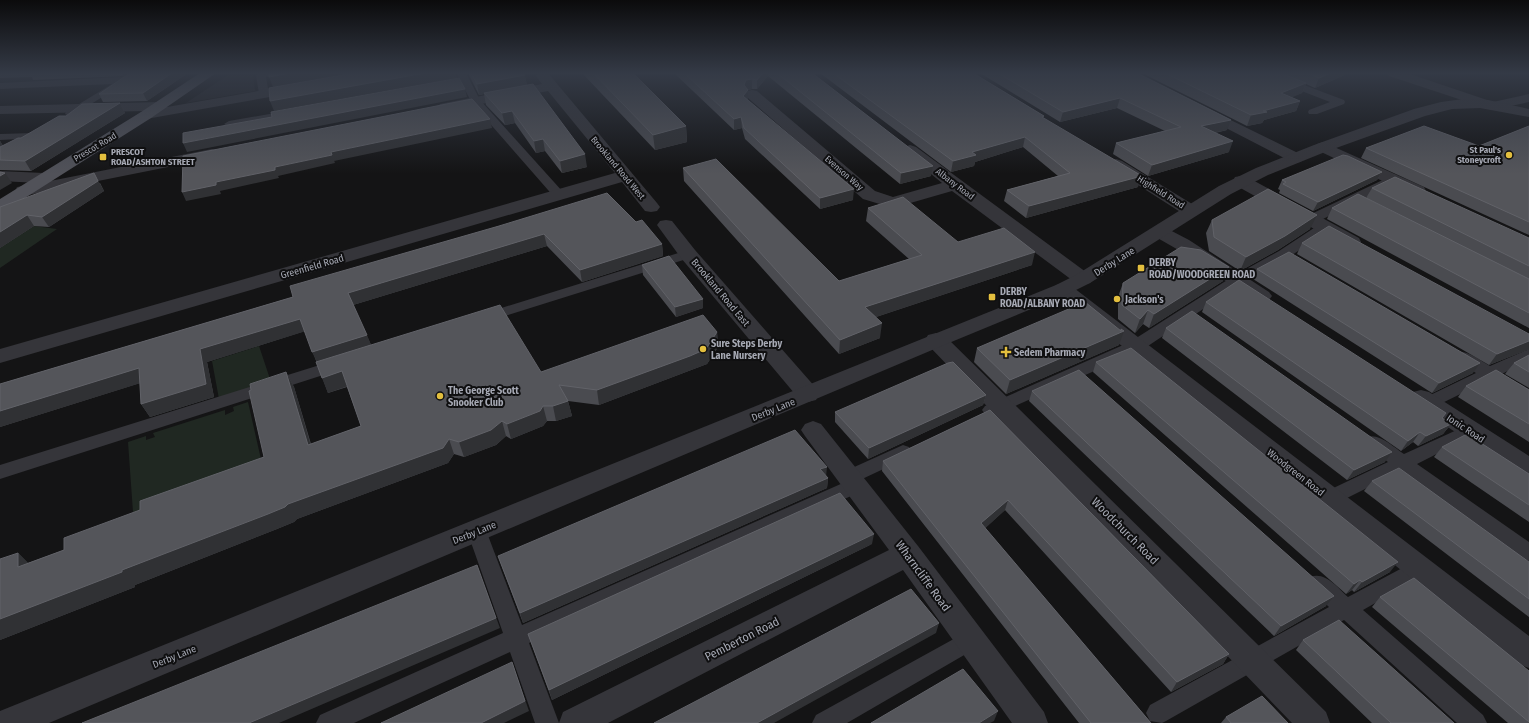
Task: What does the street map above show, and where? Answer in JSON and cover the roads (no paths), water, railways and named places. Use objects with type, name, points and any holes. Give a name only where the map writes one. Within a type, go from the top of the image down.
[{"type":"main road","name":"Prescot Road","points":[[0,206],[159,107]]},
{"type":"street","points":[[0,110],[131,107]]},
{"type":"street","points":[[146,116],[196,107]]},
{"type":"street","points":[[430,110],[447,107]]},
{"type":"street","name":"Brookland Road West","points":[[568,107],[651,208]]},
{"type":"street","name":"Evenson Way","points":[[767,107],[870,195],[893,203],[955,185]]},
{"type":"street","points":[[1194,107],[1296,158]]},
{"type":"street","name":"Derby Lane","points":[[11,723],[1073,284],[1241,181],[1323,147],[1430,109],[1443,107]]},
{"type":"street","name":"Derby Lane","points":[[1496,107],[1529,113]]},
{"type":"street","name":"Albany Road","points":[[900,142],[955,185],[1073,284]]},
{"type":"street","points":[[1323,147],[1433,199]]},
{"type":"street","points":[[22,191],[228,151]]},
{"type":"street","name":"Highfield Road","points":[[1103,156],[1191,211]]},
{"type":"street","points":[[0,176],[44,178]]},
{"type":"street","name":"Greenfield Road","points":[[0,356],[624,176]]},
{"type":"street","points":[[1241,181],[1366,250]]},
{"type":"street","name":"Brookland Road East","points":[[666,226],[688,254],[808,394]]},
{"type":"street","points":[[1160,232],[1276,305]]},
{"type":"street","name":"Woodgreen Road","points":[[1073,284],[1136,346],[1529,654]]},
{"type":"street","name":"Woodchurch Road","points":[[936,340],[1314,723]]},
{"type":"street","name":"Ionic Road","points":[[1402,386],[1529,468]]},
{"type":"street","name":"Wharncliffe Road","points":[[812,430],[908,554],[1032,723]]},
{"type":"street","name":"Pemberton Road","points":[[575,723],[908,554]]},
{"type":"lane","points":[[481,107],[559,195]]},
{"type":"lane","points":[[1313,112],[1327,107]]},
{"type":"lane","points":[[60,120],[81,108]]},
{"type":"lane","points":[[229,124],[300,111]]},
{"type":"lane","points":[[0,137],[37,134],[13,148]]},
{"type":"lane","points":[[974,418],[1136,346],[1195,316],[1237,280],[1284,254],[1319,223],[1354,199],[1392,179]]},
{"type":"lane","points":[[1354,199],[1368,206]]},
{"type":"lane","points":[[469,323],[688,254]]},
{"type":"lane","points":[[1284,254],[1298,262]]},
{"type":"lane","points":[[1448,350],[1529,397]]},
{"type":"lane","points":[[1428,403],[1529,354]]},
{"type":"lane","points":[[0,472],[355,359]]},
{"type":"lane","points":[[1078,371],[1096,387]]},
{"type":"lane","points":[[1330,498],[1470,430]]},
{"type":"lane","points":[[1357,431],[1529,553]]},
{"type":"lane","points":[[328,723],[516,638],[852,482],[914,447]]},
{"type":"lane","points":[[476,531],[547,723]]},
{"type":"lane","points":[[1158,713],[1419,568]]},
{"type":"lane","points":[[1304,572],[1475,723]]},
{"type":"lane","points":[[824,723],[970,640]]},
{"type":"place","name":"St Paul's Stoneycroft","points":[[1509,155]]},
{"type":"place","name":"PRESCOT ROAD/ASHTON STREET","points":[[103,157]]},
{"type":"place","name":"DERBY ROAD/WOODGREEN ROAD","points":[[1141,268]]},
{"type":"place","name":"DERBY ROAD/ALBANY ROAD","points":[[992,297]]},
{"type":"place","name":"Jackson's","points":[[1117,299]]},
{"type":"place","name":"Sure Steps Derby Lane Nursery","points":[[703,349]]},
{"type":"place","name":"Sedem Pharmacy","points":[[1006,352]]},
{"type":"place","name":"The George Scott Snooker Club","points":[[440,396]]}]
